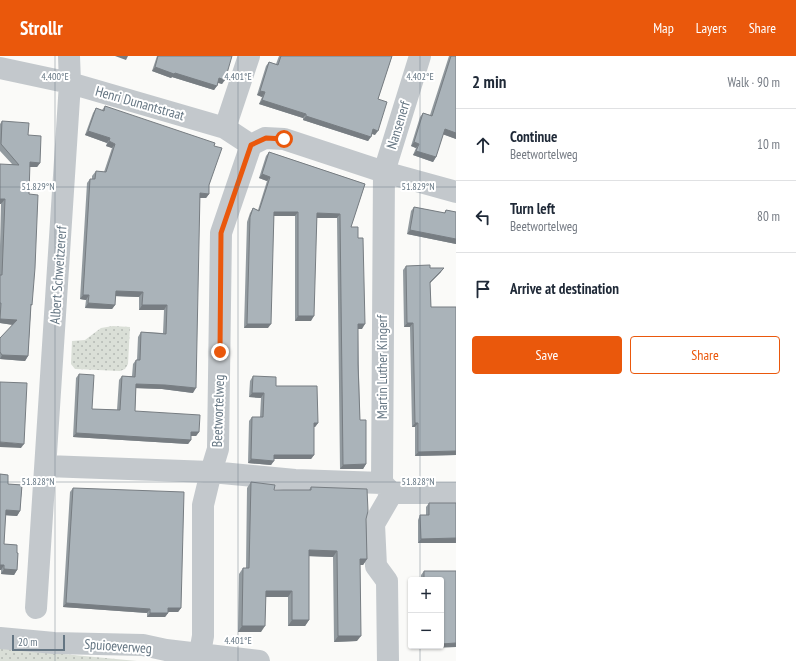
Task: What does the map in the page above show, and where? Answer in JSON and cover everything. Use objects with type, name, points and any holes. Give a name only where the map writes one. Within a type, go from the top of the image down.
[{"type":"street","name":"Albert Schweitzererf","points":[[36,608],[70,83],[69,56]]},
{"type":"street","points":[[226,128],[249,56]]},
{"type":"street","name":"Nansenerf","points":[[384,172],[420,56]]},
{"type":"street","name":"Henri Dunantstraat","points":[[0,68],[70,83],[226,128],[251,145]]},
{"type":"street","points":[[251,145],[266,138],[284,139],[384,172],[456,192]]},
{"type":"street","name":"Beetwortelweg","points":[[200,653],[203,636],[203,505],[218,448],[221,233],[251,145]]},
{"type":"street","name":"Martin Luther Kingerf","points":[[384,172],[387,488]]},
{"type":"street","points":[[46,466],[211,472],[456,493]]},
{"type":"street","points":[[387,488],[374,524],[376,566],[387,582],[388,661]]},
{"type":"street","name":"Spuioeverweg","points":[[0,638],[54,642],[143,645],[166,650],[259,661]]},
{"type":"shaded area","points":[[113,326],[130,327],[128,364],[125,369],[120,371],[75,369],[71,364],[72,341],[85,340],[101,328]]},
{"type":"shaded area","points":[[0,648],[137,661],[0,661]]},
{"type":"building","points":[[158,56],[232,56],[225,80],[219,78],[217,86],[155,67]]},
{"type":"building","points":[[281,56],[392,56],[378,99],[387,102],[378,131],[373,129],[371,137],[262,100],[265,92],[260,91],[269,62],[278,65]]},
{"type":"building","points":[[451,56],[456,56],[456,133],[445,129],[436,157],[416,151],[419,144],[414,142],[423,113],[432,116]]},
{"type":"building","points":[[105,106],[215,143],[214,146],[222,148],[209,185],[209,194],[200,193],[196,388],[136,384],[135,411],[200,415],[199,432],[191,432],[191,440],[76,433],[79,374],[94,375],[92,409],[120,410],[122,376],[135,377],[136,360],[140,360],[141,332],[166,334],[167,305],[142,305],[143,292],[116,291],[115,305],[88,303],[89,295],[83,295],[90,179],[95,179],[96,171],[106,172],[115,144],[109,141],[110,138],[88,131],[96,108],[104,111]]},
{"type":"building","points":[[2,121],[29,123],[28,135],[41,136],[40,163],[30,162],[29,194],[38,195],[35,268],[28,356],[2,355],[0,352],[0,338],[17,320],[0,319],[0,275],[2,275],[5,199],[0,199],[0,164],[19,165],[1,144]]},
{"type":"building","points":[[269,152],[365,184],[351,227],[358,227],[358,238],[363,238],[365,324],[358,324],[358,364],[360,420],[366,420],[366,464],[343,465],[340,214],[317,213],[314,316],[298,316],[298,212],[274,212],[271,324],[247,324],[250,217],[253,208],[259,211],[270,177],[262,174]]},
{"type":"building","points":[[414,207],[445,213],[446,210],[456,212],[456,239],[410,230]]},
{"type":"building","points":[[430,265],[430,268],[444,268],[430,282],[431,307],[456,307],[456,451],[418,452],[418,423],[415,423],[413,323],[407,323],[406,266]]},
{"type":"building","points":[[253,376],[276,377],[276,386],[317,386],[318,423],[314,423],[314,455],[274,455],[274,461],[251,459],[252,417],[263,417],[264,393],[252,393]]},
{"type":"building","points":[[0,382],[27,383],[24,444],[0,442]]},
{"type":"building","points":[[0,474],[8,475],[8,484],[22,485],[20,511],[6,510],[4,544],[17,545],[17,570],[4,569],[4,565],[0,565]]},
{"type":"building","points":[[251,482],[275,485],[274,490],[311,490],[311,487],[367,489],[367,559],[360,559],[361,636],[338,636],[337,551],[309,550],[309,620],[292,620],[292,591],[266,591],[265,626],[242,626],[243,568],[249,568]]},
{"type":"building","points":[[73,488],[184,492],[181,608],[168,608],[168,613],[150,613],[150,609],[66,603]]},
{"type":"building","points":[[429,503],[456,503],[456,538],[421,539],[420,515],[429,515]]},
{"type":"building","points":[[424,571],[456,571],[456,643],[444,644],[444,577],[424,577]]},
{"type":"route","points":[[220,352],[221,233],[251,145],[266,138],[284,139]]}]
